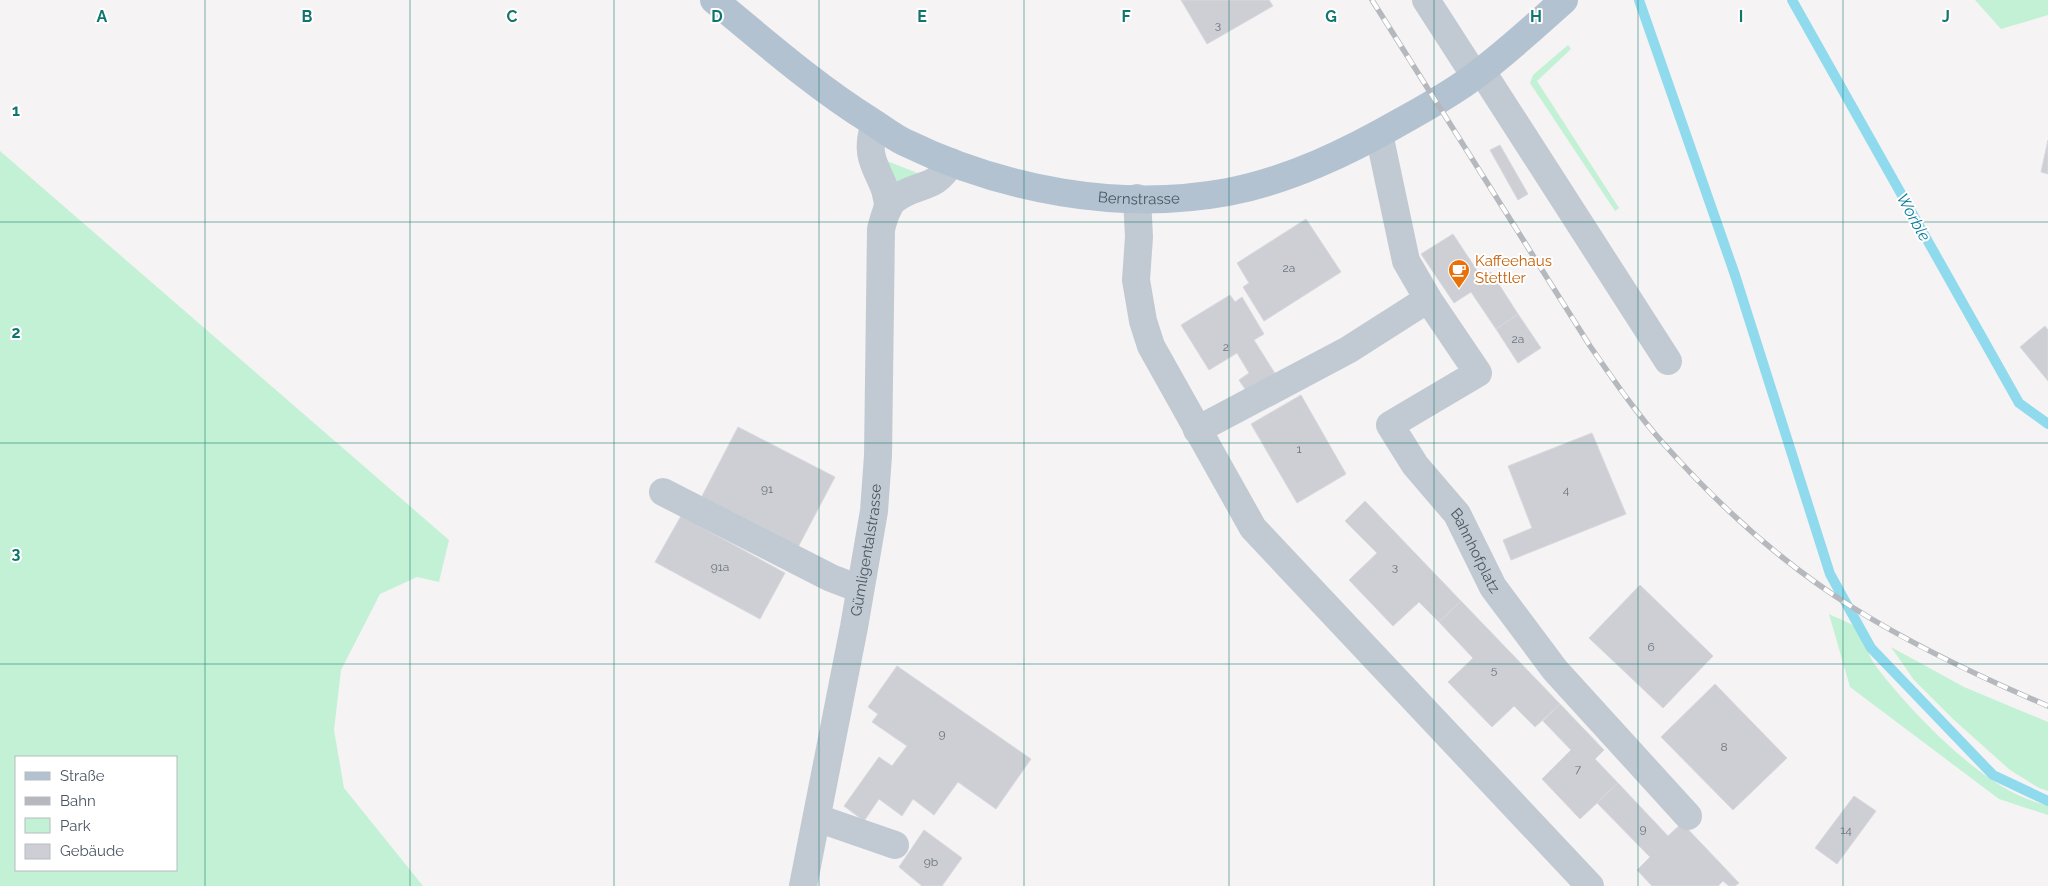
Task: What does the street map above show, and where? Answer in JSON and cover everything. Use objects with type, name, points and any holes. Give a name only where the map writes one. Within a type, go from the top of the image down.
[{"type":"main road","name":"Bernstrasse","points":[[714,0],[821,86],[902,141],[951,162],[1017,183],[1091,197],[1137,198],[1202,196],[1253,186],[1324,162],[1436,102],[1478,73],[1564,0]]},
{"type":"street","points":[[1426,0],[1478,73],[1668,361]]},
{"type":"street","points":[[875,124],[869,146],[874,167],[888,198],[888,208]]},
{"type":"street","name":"Bahnhofplatz","points":[[1379,134],[1406,261],[1428,299],[1478,373],[1390,426],[1415,465],[1457,514],[1493,587],[1550,662],[1688,816]]},
{"type":"street","points":[[888,208],[907,192],[939,180],[951,162]]},
{"type":"street","points":[[1137,198],[1136,280],[1143,322],[1151,346],[1253,528],[1590,886]]},
{"type":"street","name":"Gümligentalstrasse","points":[[803,886],[860,589],[876,486],[880,244],[881,229],[888,208]]},
{"type":"street","points":[[1198,430],[1348,350],[1428,299]]},
{"type":"street","points":[[663,492],[831,578],[860,589]]},
{"type":"street","points":[[817,818],[895,845]]},
{"type":"green space","points":[[1975,0],[2048,0],[2048,15],[2001,29]]},
{"type":"green space","points":[[1568,45],[1571,49],[1537,81],[1619,208],[1615,211],[1530,83],[1533,75]]},
{"type":"green space","points":[[0,151],[449,540],[439,582],[417,577],[380,594],[341,670],[334,730],[344,788],[423,886],[0,886]]},
{"type":"green space","points":[[882,159],[920,174],[891,197]]},
{"type":"green space","points":[[1829,614],[1856,628],[1878,669],[1911,708],[1954,750],[1978,770],[2002,786],[2025,798],[2048,805],[2048,815],[1999,799],[1850,687]]},
{"type":"green space","points":[[1891,647],[1964,687],[2048,722],[2048,791],[2039,788],[2010,770],[1953,719],[1914,680]]},
{"type":"building","points":[[1181,0],[1269,0],[1273,6],[1207,44]]},
{"type":"building","points":[[2048,140],[2048,174],[2041,172]]},
{"type":"building","points":[[1500,145],[1528,194],[1518,200],[1490,150]]},
{"type":"building","points":[[1306,219],[1341,272],[1264,321],[1243,287],[1249,283],[1237,263]]},
{"type":"building","points":[[1453,234],[1482,278],[1491,272],[1518,314],[1496,329],[1471,292],[1454,303],[1421,254]]},
{"type":"building","points":[[1230,295],[1235,302],[1242,297],[1264,334],[1254,340],[1276,375],[1247,392],[1239,380],[1249,373],[1237,353],[1209,370],[1181,325]]},
{"type":"building","points":[[1518,314],[1541,348],[1518,363],[1496,329]]},
{"type":"building","points":[[2045,326],[2048,330],[2048,381],[2020,347]]},
{"type":"building","points":[[1301,395],[1346,474],[1297,503],[1251,424]]},
{"type":"building","points":[[738,427],[835,477],[796,551],[700,500]]},
{"type":"building","points":[[1592,433],[1626,514],[1511,560],[1503,540],[1532,528],[1508,466]]},
{"type":"building","points":[[1365,501],[1461,601],[1439,622],[1419,602],[1393,626],[1349,580],[1377,553],[1345,521]]},
{"type":"building","points":[[681,516],[785,573],[760,619],[655,562]]},
{"type":"building","points":[[1640,585],[1713,656],[1663,708],[1589,638]]},
{"type":"building","points":[[1461,601],[1560,704],[1535,727],[1514,706],[1492,727],[1448,682],[1473,658],[1439,622]]},
{"type":"building","points":[[897,666],[1031,759],[996,809],[958,782],[934,815],[913,799],[902,816],[879,799],[864,821],[844,806],[879,757],[892,766],[907,746],[872,722],[878,714],[868,707]]},
{"type":"building","points":[[1715,684],[1787,758],[1733,810],[1661,737]]},
{"type":"building","points":[[1560,704],[1604,750],[1595,759],[1618,783],[1580,819],[1542,779],[1571,750],[1543,721]]},
{"type":"building","points":[[1618,783],[1668,836],[1682,823],[1739,883],[1735,886],[1729,886],[1723,881],[1718,886],[1652,886],[1637,870],[1650,857],[1597,803]]},
{"type":"building","points":[[1854,796],[1876,811],[1837,864],[1815,848]]},
{"type":"building","points":[[924,830],[962,858],[942,886],[922,886],[899,867]]},
{"type":"waterway","points":[[1639,0],[1735,275],[1830,574],[1871,648],[1993,775],[2048,801]]},
{"type":"waterway","name":"Worble","points":[[1792,0],[2019,403],[2048,424]]},
{"type":"railway","points":[[1372,0],[1590,346],[1643,420],[1706,489],[1776,552],[1801,572],[1852,607],[1899,635],[1948,660],[2048,706]]},
{"type":"place","name":"Kaffeehaus Stettler","points":[[1459,289]]}]
